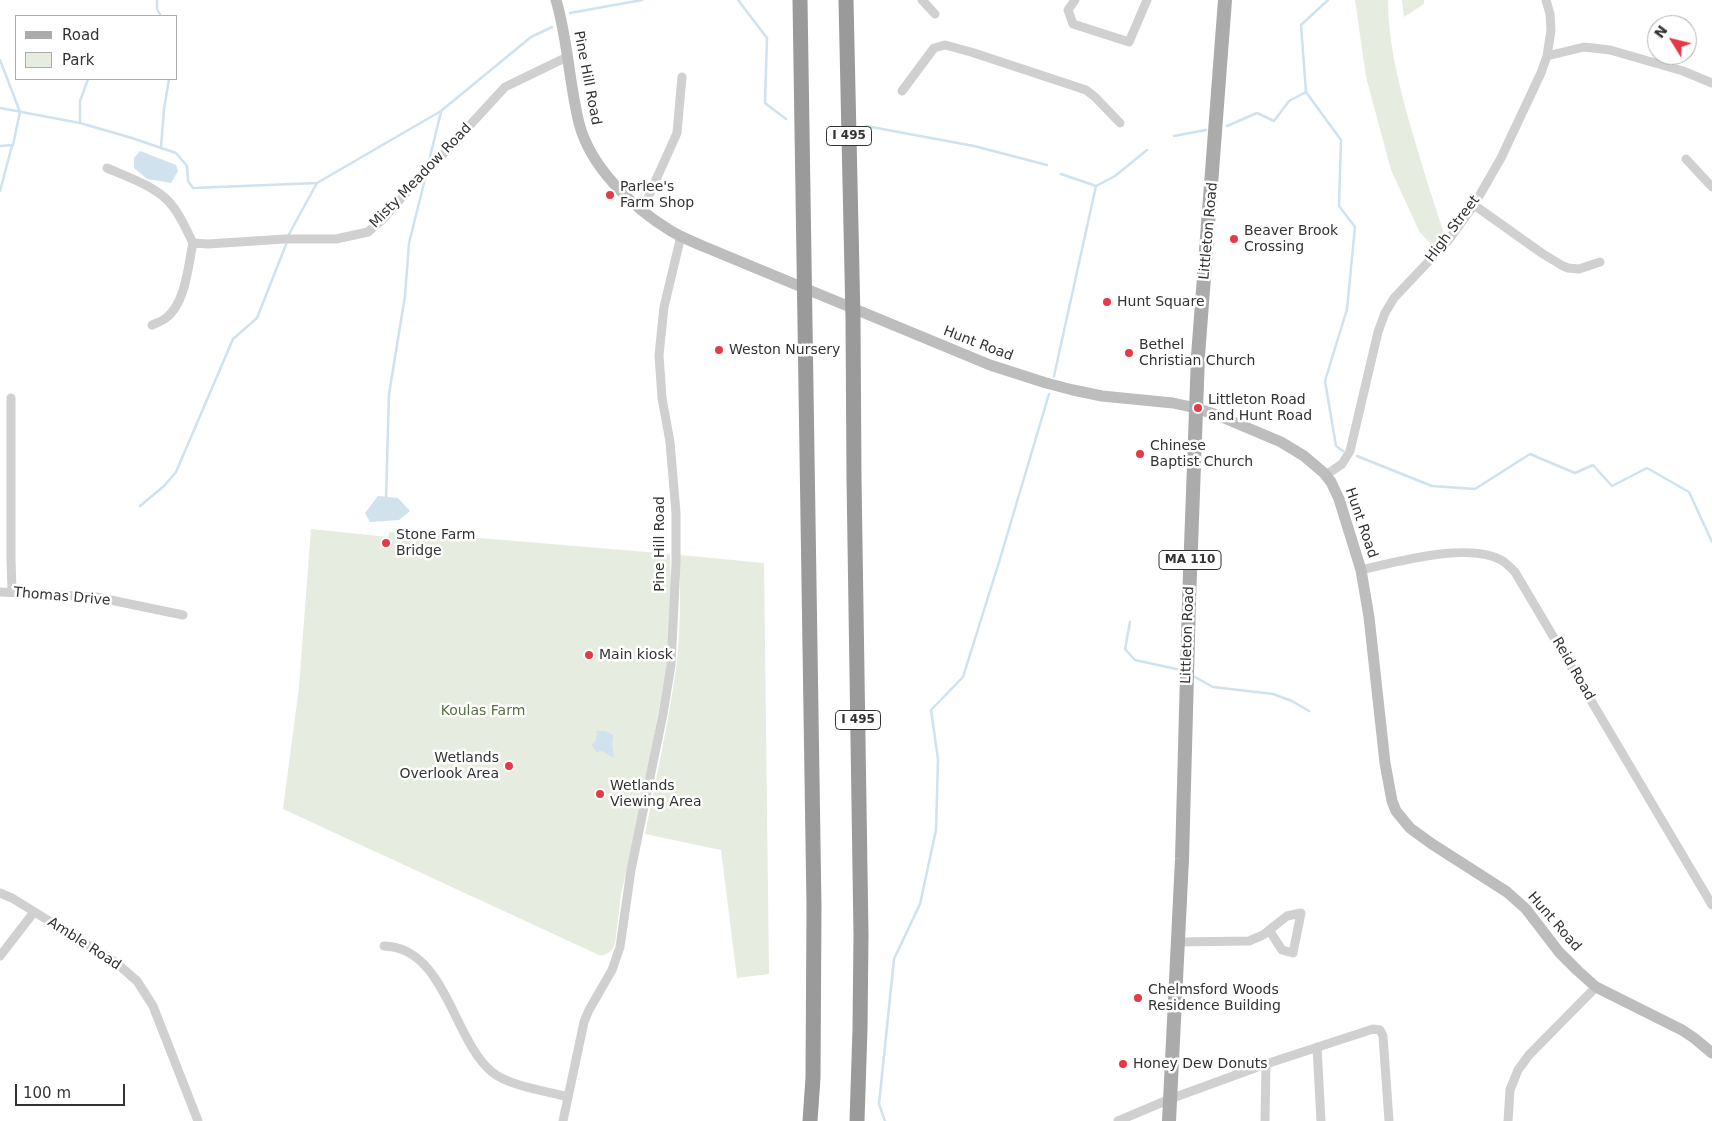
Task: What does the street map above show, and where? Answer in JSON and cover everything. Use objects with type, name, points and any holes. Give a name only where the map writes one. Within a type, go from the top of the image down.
[{"type":"highway","points":[[800,0],[814,906],[813,1078],[810,1121]]},
{"type":"highway","name":"I 495","points":[[846,0],[853,318],[861,935],[857,1121]]},
{"type":"main road","name":"Littleton Road","points":[[1169,1121],[1178,942],[1198,356],[1226,0]]},
{"type":"street","name":"Pine Hill Road","points":[[556,0],[584,140],[611,180],[642,210],[681,236],[664,307],[659,355],[662,398],[670,442],[676,520],[674,623],[670,678],[631,870],[620,947],[612,970],[586,1016],[563,1121]]},
{"type":"street","points":[[922,0],[935,14]]},
{"type":"street","points":[[1075,0],[1068,10],[1073,24],[1129,42],[1147,0]]},
{"type":"street","name":"High Street","points":[[1326,475],[1342,464],[1350,451],[1378,332],[1389,306],[1401,290],[1447,242],[1474,205],[1507,145],[1548,56],[1551,22],[1546,0]]},
{"type":"street","points":[[902,90],[934,48],[945,45],[1086,90],[1120,123]]},
{"type":"street","points":[[1548,56],[1584,47],[1610,50],[1683,71],[1712,83]]},
{"type":"street","name":"Misty Meadow Road","points":[[193,243],[336,239],[368,232],[383,219],[426,171],[438,161],[504,87],[567,57]]},
{"type":"street","points":[[642,210],[677,133],[682,77]]},
{"type":"street","points":[[1686,159],[1712,187]]},
{"type":"street","points":[[107,168],[133,178],[164,197],[174,207],[193,243],[181,297],[167,318],[152,325]]},
{"type":"street","points":[[1474,205],[1563,266],[1579,269],[1600,262]]},
{"type":"street","name":"Hunt Road","points":[[681,236],[954,352],[1006,371],[1046,384],[1102,396],[1173,403],[1196,408],[1282,442],[1304,456],[1326,475],[1339,499],[1361,570],[1369,617],[1385,763],[1396,811],[1410,828],[1424,839],[1491,881],[1526,909],[1559,952],[1596,987],[1682,1030],[1712,1053]]},
{"type":"street","points":[[11,398],[12,591]]},
{"type":"street","name":"Reid Road","points":[[1361,570],[1424,556],[1460,552],[1484,554],[1503,561],[1514,572],[1712,905]]},
{"type":"street","name":"Thomas Drive","points":[[0,592],[12,591],[96,597],[183,615]]},
{"type":"street","name":"Amble Road","points":[[0,893],[12,898],[114,961],[137,981],[153,1006],[198,1121]]},
{"type":"street","points":[[0,956],[34,912]]},
{"type":"street","points":[[1178,942],[1249,941],[1269,930],[1286,916],[1301,913],[1293,953],[1282,950],[1269,930]]},
{"type":"street","points":[[384,946],[406,951],[426,967],[441,989],[476,1053],[492,1072],[508,1081],[568,1097]]},
{"type":"street","points":[[1508,1121],[1510,1090],[1518,1070],[1529,1055],[1596,987]]},
{"type":"street","points":[[1118,1121],[1170,1099],[1266,1064],[1368,1030],[1377,1029],[1382,1032],[1384,1040],[1389,1121]]},
{"type":"street","points":[[1317,1047],[1321,1121]]},
{"type":"street","points":[[1265,1121],[1266,1064]]},
{"type":"green space","points":[[1355,0],[1388,0],[1394,61],[1401,91],[1447,242],[1438,252],[1419,231],[1391,170],[1366,77]]},
{"type":"green space","points":[[1402,0],[1424,0],[1424,4],[1404,17]]},
{"type":"green space","name":"Koulas Farm","points":[[311,529],[388,537],[389,532],[432,534],[670,554],[671,593],[666,669],[645,786],[621,895],[615,944],[609,952],[599,955],[283,809],[299,687]]},
{"type":"green space","points":[[680,555],[764,563],[769,974],[737,978],[721,850],[645,834],[666,731],[678,655]]},
{"type":"water","points":[[140,151],[176,165],[178,171],[171,183],[147,179],[134,168],[134,158]]},
{"type":"water","points":[[378,496],[398,498],[410,511],[399,520],[370,522],[365,513]]},
{"type":"water","points":[[597,731],[605,731],[613,735],[614,758],[602,751],[596,752],[592,745],[596,740]]},
{"type":"waterway","points":[[157,0],[157,9],[160,15]]},
{"type":"waterway","points":[[570,13],[642,0]]},
{"type":"waterway","points":[[738,0],[767,38],[765,103],[786,119]]},
{"type":"waterway","points":[[1328,0],[1301,25],[1306,92],[1341,140],[1339,206],[1355,227],[1347,309],[1325,381],[1336,446],[1343,451]]},
{"type":"waterway","points":[[0,108],[80,123],[176,153],[187,166],[188,181],[193,188],[317,183],[441,111],[531,37],[552,27]]},
{"type":"waterway","points":[[0,60],[20,112],[13,145],[0,146]]},
{"type":"waterway","points":[[80,123],[80,101],[88,80]]},
{"type":"waterway","points":[[161,147],[169,80]]},
{"type":"waterway","points":[[1227,126],[1257,113],[1274,121],[1289,101],[1306,92]]},
{"type":"waterway","points":[[428,165],[441,112]]},
{"type":"waterway","points":[[866,126],[974,146],[1047,165]]},
{"type":"waterway","points":[[1174,136],[1206,130]]},
{"type":"waterway","points":[[0,191],[12,146]]},
{"type":"waterway","points":[[1061,174],[1096,186],[1115,176],[1147,150]]},
{"type":"waterway","points":[[386,499],[389,394],[405,296],[409,243],[426,175]]},
{"type":"waterway","points":[[288,236],[317,183]]},
{"type":"waterway","points":[[1054,376],[1096,186]]},
{"type":"waterway","points":[[140,506],[164,486],[176,472],[233,339],[257,318],[287,242]]},
{"type":"waterway","points":[[885,1121],[879,1104],[894,959],[920,904],[936,830],[938,759],[931,710],[963,677],[1049,394]]},
{"type":"waterway","points":[[1357,456],[1432,486],[1475,489],[1530,454],[1575,473],[1593,465],[1612,486],[1647,468],[1689,492],[1712,542]]},
{"type":"waterway","points":[[1130,622],[1125,649],[1135,660],[1181,670]]},
{"type":"waterway","points":[[1195,677],[1213,687],[1273,694],[1292,701],[1309,711]]},
{"type":"place","name":"Parlee's Farm Shop","points":[[610,195]]},
{"type":"place","name":"Beaver Brook Crossing","points":[[1234,239]]},
{"type":"place","name":"Hunt Square","points":[[1107,302]]},
{"type":"place","name":"Weston Nursery","points":[[719,350]]},
{"type":"place","name":"Bethel Christian Church","points":[[1129,353]]},
{"type":"place","name":"Littleton Road and Hunt Road","points":[[1198,408]]},
{"type":"place","name":"Chinese Baptist Church","points":[[1140,454]]},
{"type":"place","name":"Stone Farm Bridge","points":[[386,543]]},
{"type":"place","name":"Main kiosk","points":[[589,655]]},
{"type":"place","name":"Wetlands Overlook Area","points":[[509,766]]},
{"type":"place","name":"Wetlands Viewing Area","points":[[600,794]]},
{"type":"place","name":"Chelmsford Woods Residence Building","points":[[1138,998]]},
{"type":"place","name":"Honey Dew Donuts","points":[[1123,1064]]}]
